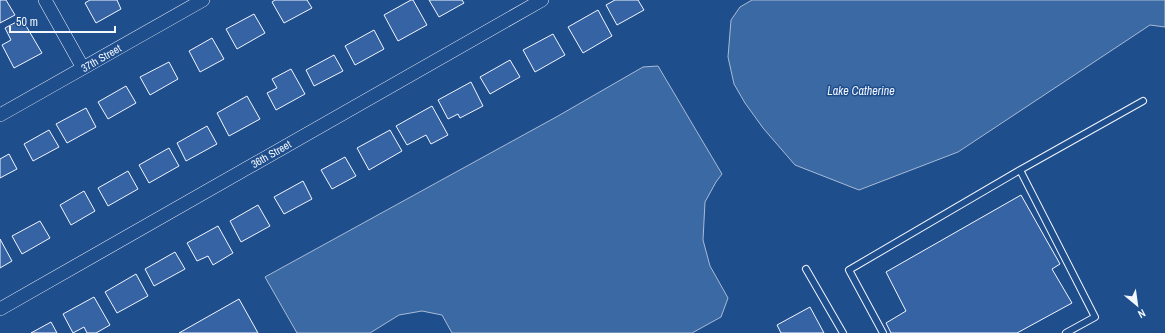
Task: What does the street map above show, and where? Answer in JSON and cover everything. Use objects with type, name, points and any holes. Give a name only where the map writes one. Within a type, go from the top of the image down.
[{"type":"street","points":[[45,0],[84,68]]},
{"type":"street","name":"37th Street","points":[[0,116],[203,0]]},
{"type":"street","name":"36th Street","points":[[0,309],[542,0]]},
{"type":"lane","points":[[883,333],[849,270],[1020,170],[1143,101]]},
{"type":"lane","points":[[1020,170],[1095,317],[1066,333]]},
{"type":"lane","points":[[806,269],[843,333]]},
{"type":"water","name":"Lake Catherine","points":[[752,0],[1165,0],[1165,27],[1150,25],[958,152],[859,190],[795,165],[763,128],[745,103],[734,84],[728,57],[731,20],[740,7]]},
{"type":"water","points":[[658,66],[722,174],[705,202],[703,240],[710,266],[728,298],[721,317],[692,333],[452,333],[442,315],[422,311],[399,315],[370,333],[297,333],[265,277],[558,116],[643,67]]},
{"type":"building","points":[[0,0],[6,0],[15,15],[0,23]]},
{"type":"building","points":[[90,0],[117,0],[121,9],[96,23],[85,3]]},
{"type":"building","points":[[275,0],[307,0],[312,8],[284,23],[272,2]]},
{"type":"building","points":[[413,0],[427,25],[398,41],[384,15]]},
{"type":"building","points":[[429,0],[462,0],[464,3],[439,17]]},
{"type":"building","points":[[615,0],[638,0],[644,10],[617,25],[606,5]]},
{"type":"building","points":[[598,10],[612,36],[583,53],[568,27]]},
{"type":"building","points":[[254,14],[265,33],[237,49],[226,29]]},
{"type":"building","points":[[22,19],[42,53],[14,68],[2,45],[11,40],[5,28]]},
{"type":"building","points":[[374,30],[384,49],[355,65],[345,46]]},
{"type":"building","points":[[553,34],[565,55],[535,72],[523,50]]},
{"type":"building","points":[[212,38],[224,59],[200,72],[189,51]]},
{"type":"building","points":[[334,55],[343,71],[314,86],[306,70]]},
{"type":"building","points":[[510,60],[520,77],[490,94],[480,77]]},
{"type":"building","points":[[169,62],[178,79],[150,95],[140,77]]},
{"type":"building","points":[[291,69],[305,94],[276,110],[267,93],[277,88],[272,79]]},
{"type":"building","points":[[471,82],[483,106],[460,118],[458,114],[448,119],[438,100]]},
{"type":"building","points":[[126,86],[136,103],[108,119],[98,102]]},
{"type":"building","points":[[247,96],[260,119],[229,136],[217,113]]},
{"type":"building","points":[[432,106],[448,135],[431,144],[426,135],[407,145],[396,126]]},
{"type":"building","points":[[86,108],[96,127],[67,143],[56,124]]},
{"type":"building","points":[[207,126],[217,144],[186,161],[177,143]]},
{"type":"building","points":[[49,130],[59,147],[33,161],[24,144]]},
{"type":"building","points":[[390,130],[402,151],[369,170],[357,148]]},
{"type":"building","points":[[169,148],[179,166],[149,183],[139,165]]},
{"type":"building","points":[[9,154],[17,169],[0,178],[0,159]]},
{"type":"building","points":[[345,157],[356,176],[332,189],[321,170]]},
{"type":"building","points":[[128,171],[138,189],[108,206],[98,188]]},
{"type":"building","points":[[303,181],[312,199],[284,214],[274,197]]},
{"type":"building","points":[[84,191],[95,211],[71,225],[60,205]]},
{"type":"building","points":[[1021,195],[1060,264],[1052,269],[1072,303],[1017,333],[891,333],[886,323],[906,311],[886,272]]},
{"type":"building","points":[[258,205],[270,226],[241,242],[230,221]]},
{"type":"building","points":[[40,221],[50,238],[22,254],[12,236]]},
{"type":"building","points":[[218,226],[233,253],[213,265],[208,256],[197,261],[187,243]]},
{"type":"building","points":[[0,239],[12,261],[0,268]]},
{"type":"building","points":[[175,252],[185,269],[154,286],[145,269]]},
{"type":"building","points":[[136,274],[148,296],[117,313],[105,292]]},
{"type":"building","points":[[94,297],[110,325],[96,333],[87,333],[84,327],[73,333],[63,314]]},
{"type":"building","points":[[239,299],[258,333],[179,333]]},
{"type":"building","points":[[810,307],[824,333],[781,333],[777,325]]},
{"type":"building","points":[[51,322],[57,333],[31,333]]}]
